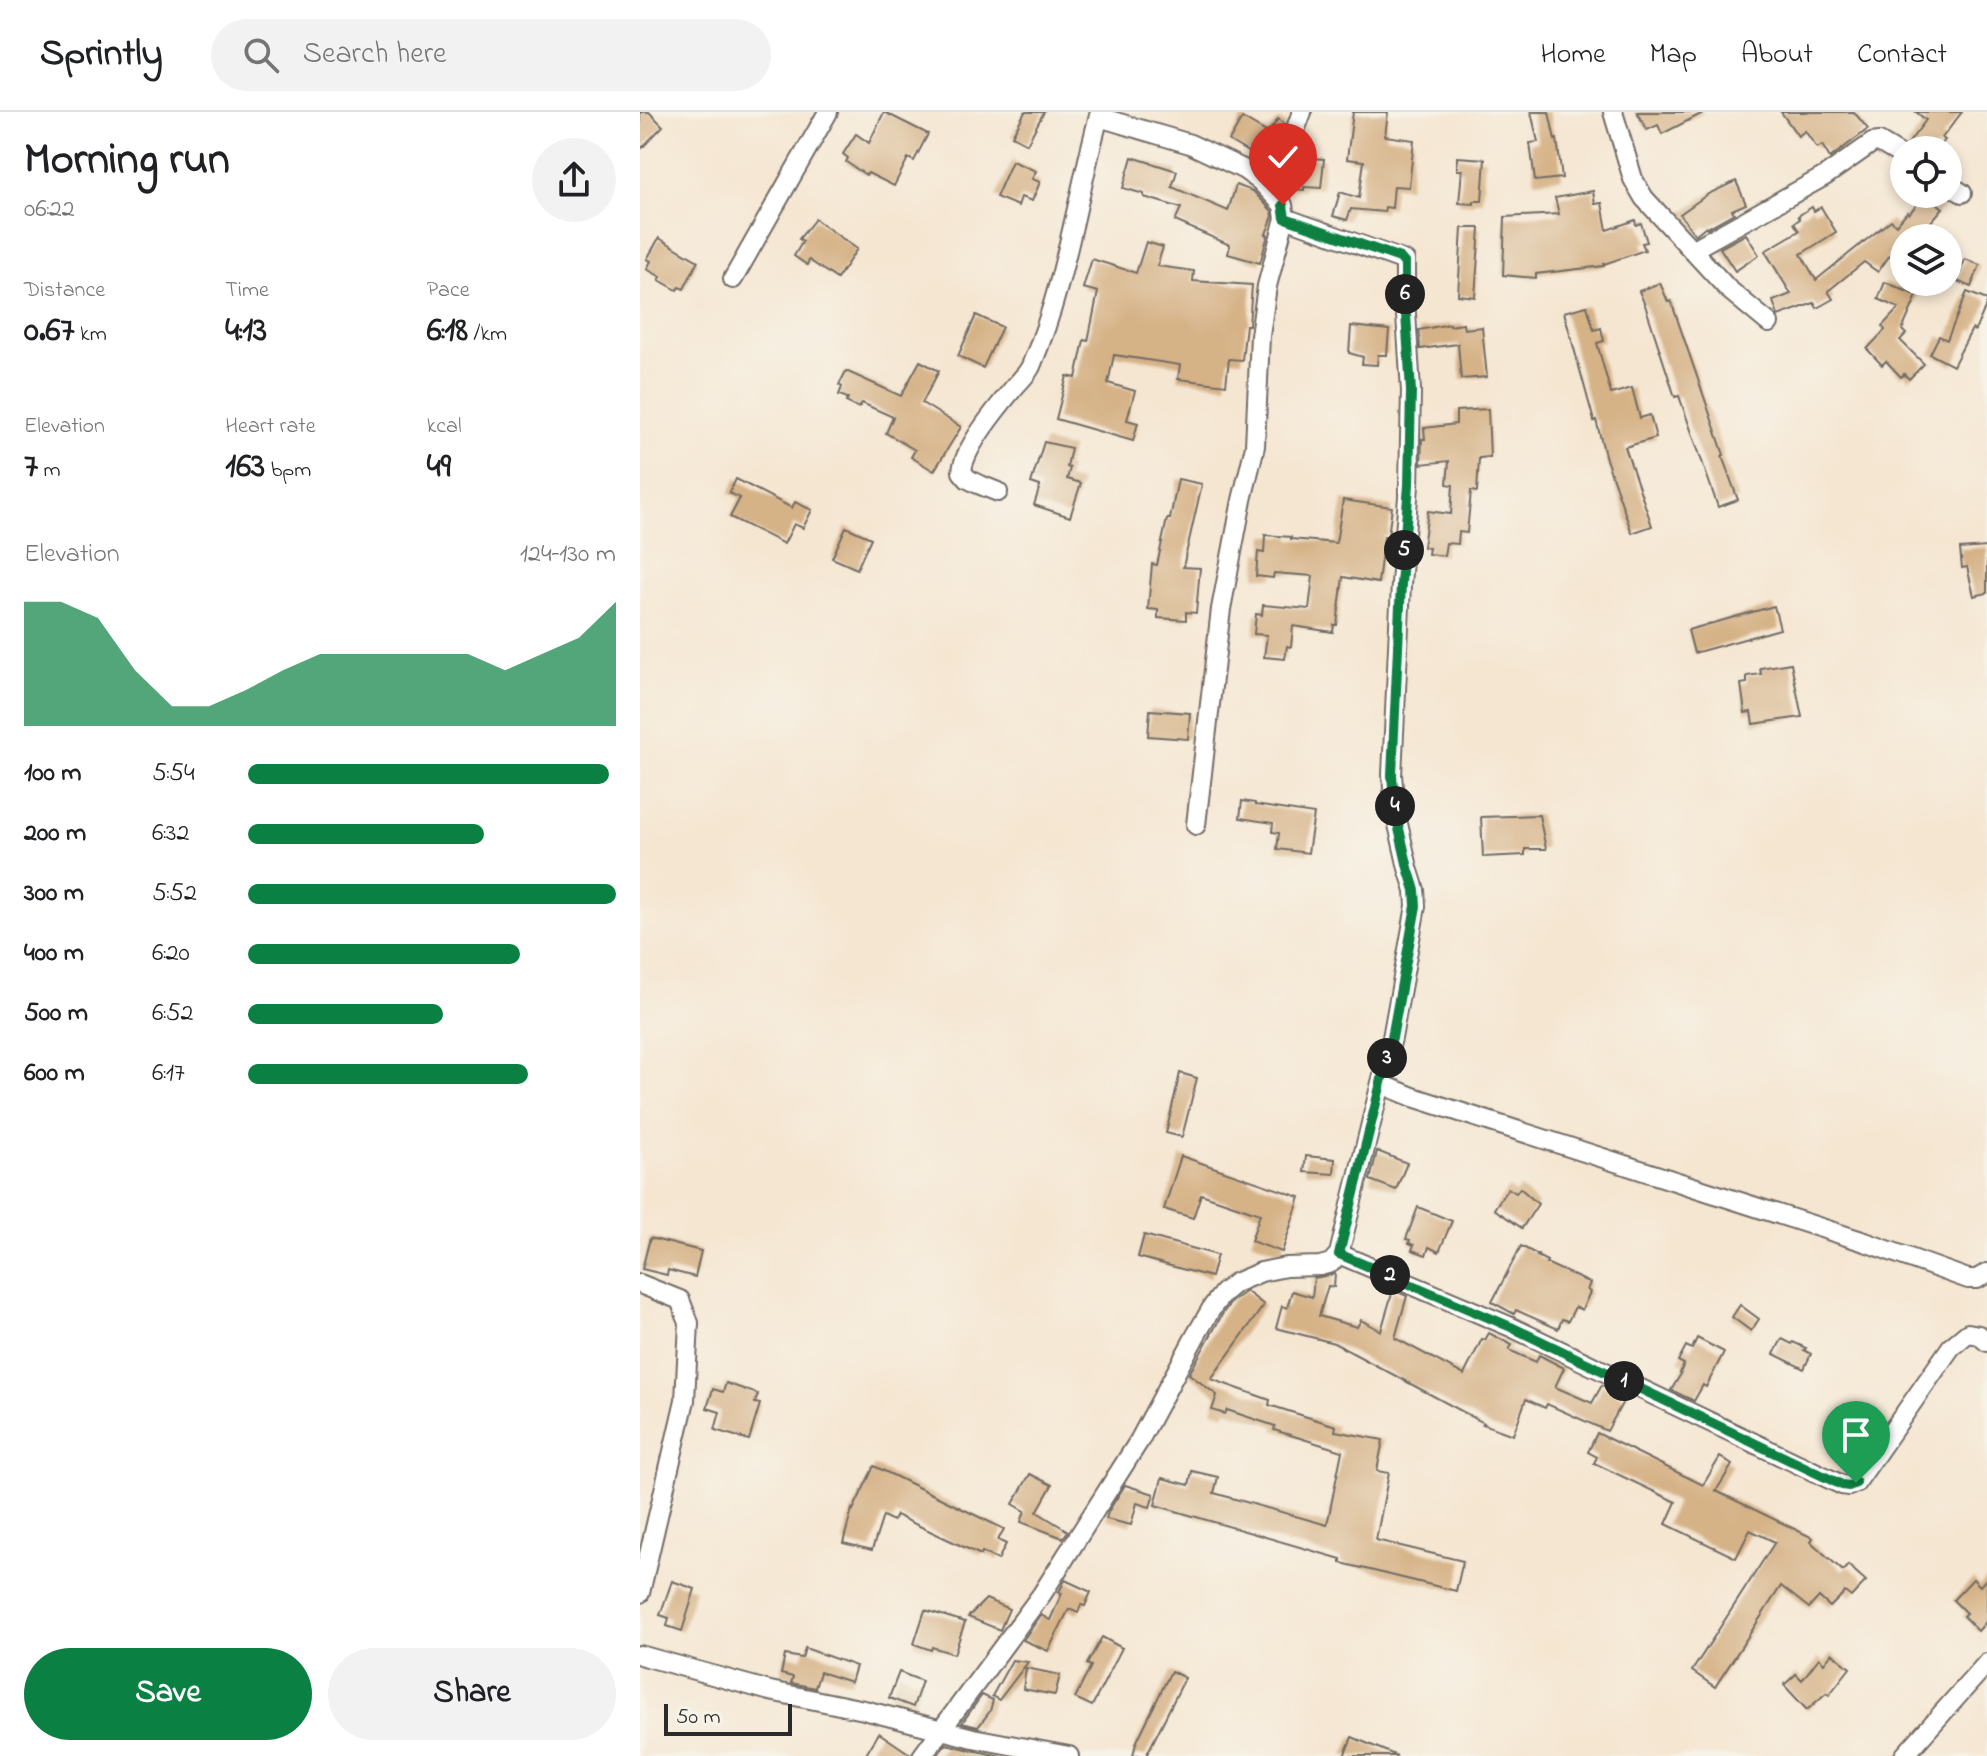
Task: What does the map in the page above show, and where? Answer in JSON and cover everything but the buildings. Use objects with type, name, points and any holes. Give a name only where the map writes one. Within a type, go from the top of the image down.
[{"type":"street","points":[[733,279],[828,112]]},
{"type":"street","points":[[1272,192],[1302,112]]},
{"type":"street","points":[[1613,112],[1633,179],[1644,198],[1728,289],[1769,323]]},
{"type":"street","points":[[998,492],[968,479],[962,472],[962,464],[980,430],[1029,370],[1048,321],[1099,114],[1190,144],[1243,169],[1272,192],[1283,205],[1285,218],[1267,286],[1260,336],[1255,446],[1221,609],[1196,825]]},
{"type":"street","points":[[1692,250],[1825,176],[1872,143],[1879,142],[1890,149]]},
{"type":"street","points":[[922,1756],[1042,1594],[1139,1441],[1196,1335],[1223,1293],[1235,1283],[1261,1272],[1331,1263],[1339,1254],[1392,1038],[1416,906],[1415,890],[1395,811],[1392,775],[1409,485],[1411,391],[1405,264],[1400,258],[1285,218]]},
{"type":"street","points":[[1381,1084],[1413,1097],[1865,1242],[1968,1279],[1977,1279],[1987,1273]]},
{"type":"street","points":[[1339,1254],[1511,1327],[1849,1486],[1856,1483],[1951,1347],[1968,1333],[1979,1335],[1987,1342]]},
{"type":"street","points":[[640,1284],[680,1300],[689,1323],[685,1400],[640,1593]]},
{"type":"street","points":[[640,1655],[770,1691],[864,1710],[973,1738],[1069,1756]]},
{"type":"street","points":[[1904,1756],[1987,1663]]},
{"type":"route","points":[[1283,205],[1285,218],[1405,261],[1411,391],[1409,485],[1392,775],[1395,811],[1415,890],[1416,906],[1392,1038],[1339,1254],[1511,1327],[1842,1485],[1856,1483]]}]
